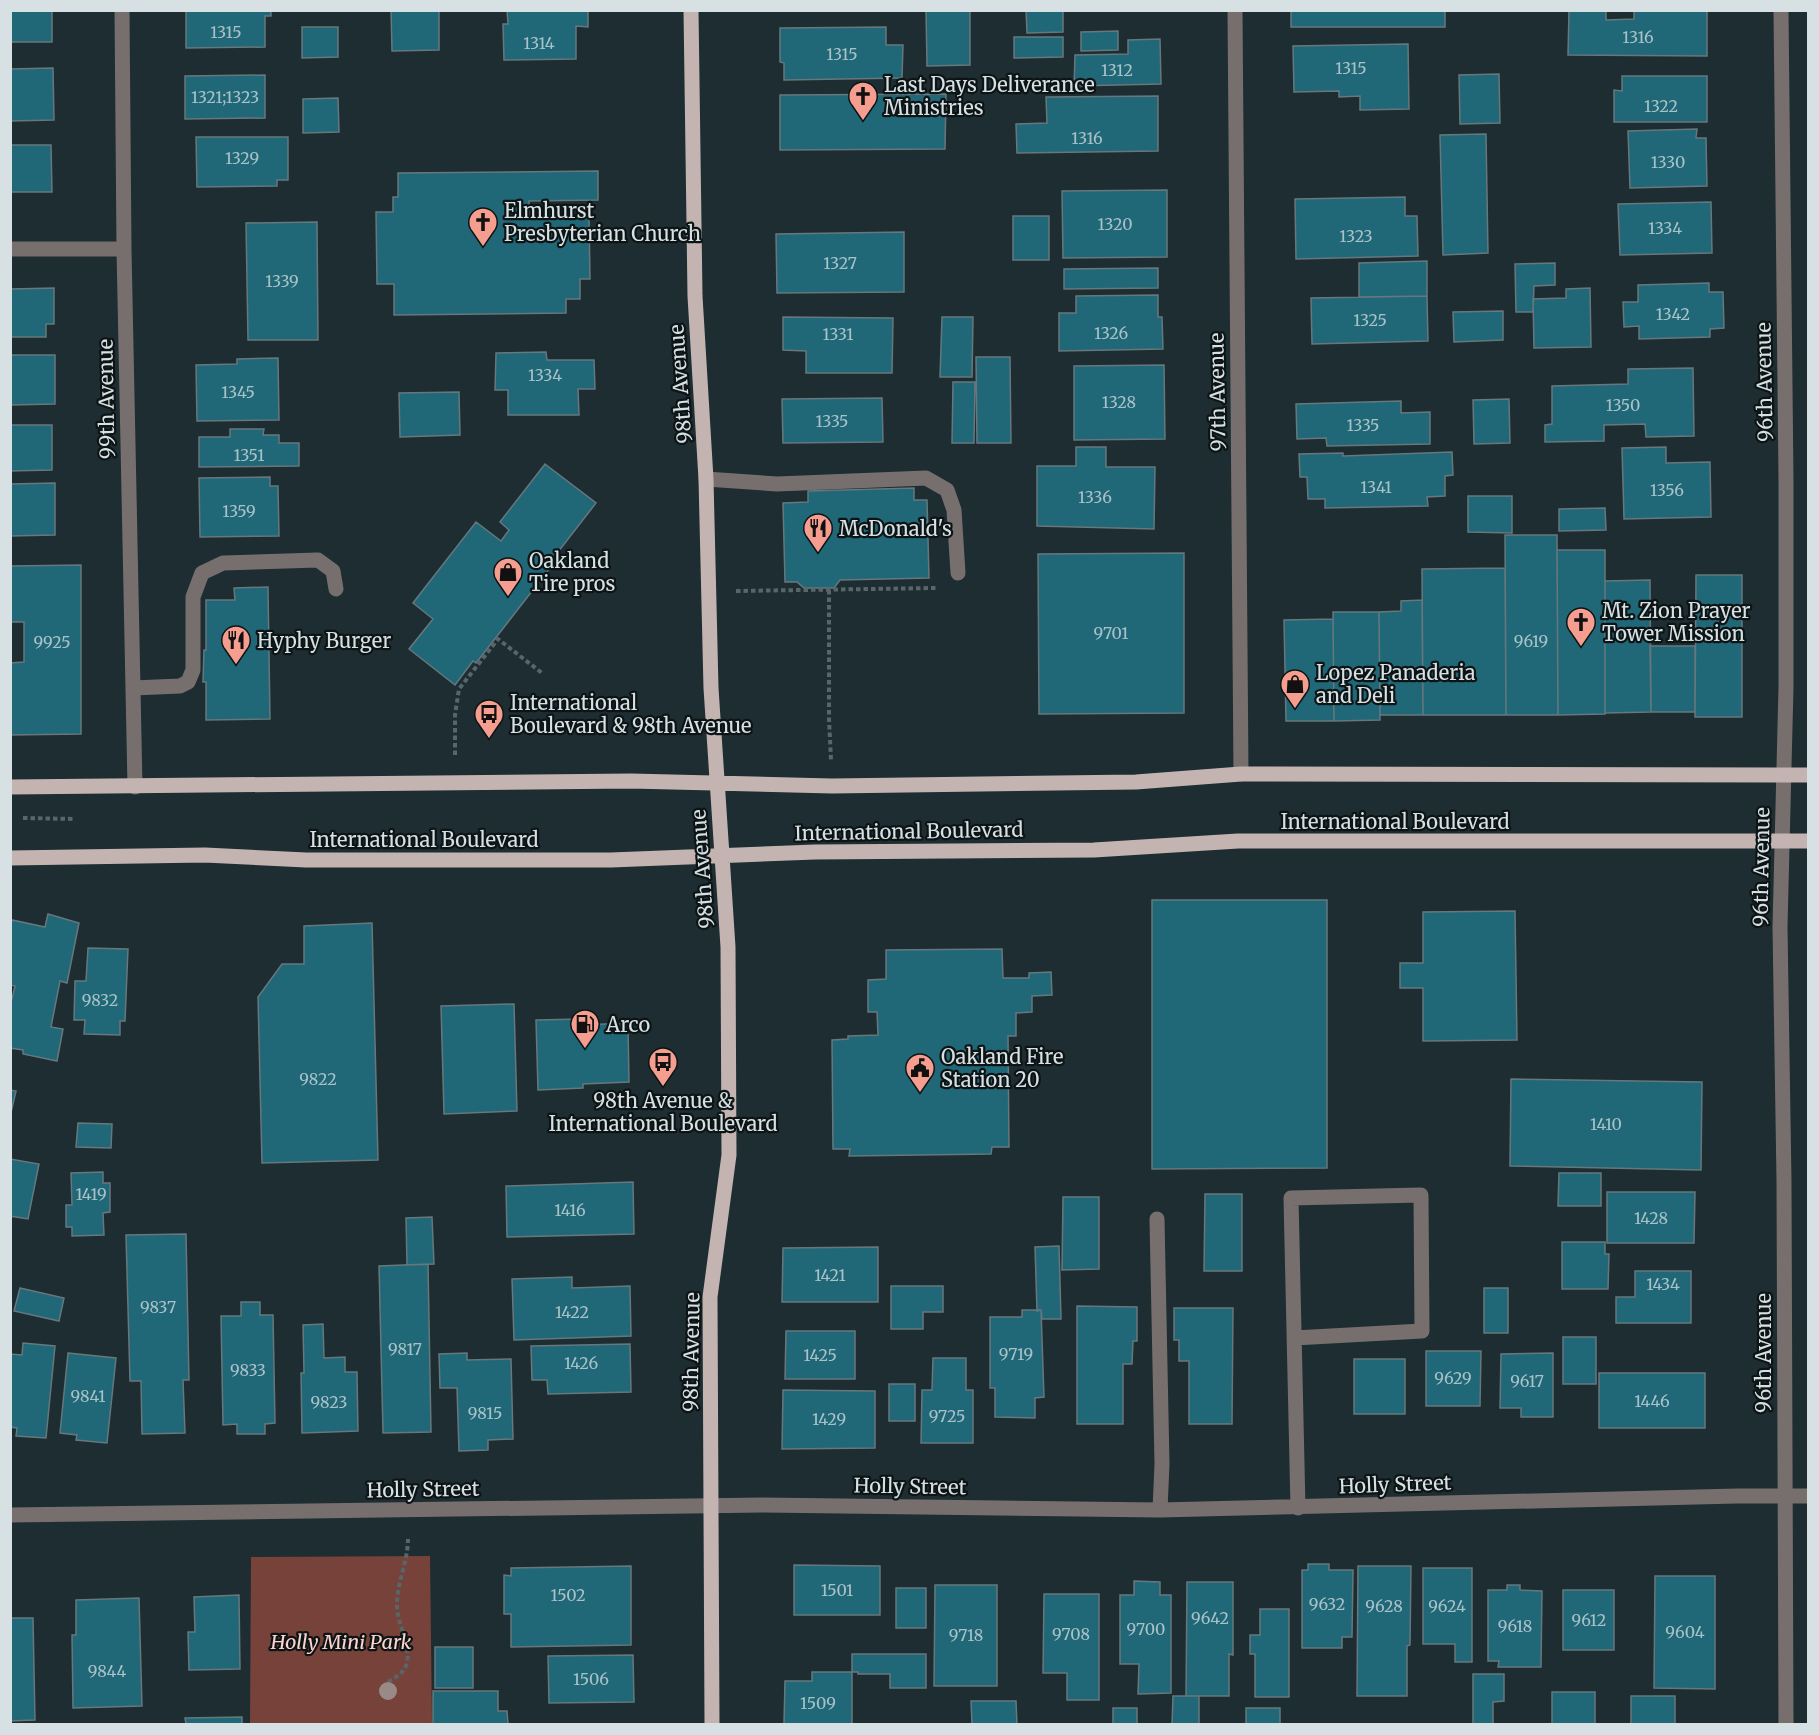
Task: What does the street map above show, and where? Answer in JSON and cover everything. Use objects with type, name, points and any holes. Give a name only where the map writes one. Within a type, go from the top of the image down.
[{"type":"main road","name":"98th Avenue","points":[[691,10],[695,296],[706,479],[711,688],[728,947],[729,1155],[710,1297],[712,1725]]},
{"type":"main road","points":[[10,787],[717,782],[832,786],[1136,782],[1242,774],[1809,775]]},
{"type":"main road","name":"International Boulevard","points":[[10,858],[205,855],[306,860],[611,860],[815,852],[1094,850],[1239,841],[1809,841]]},
{"type":"street","name":"99th Avenue","points":[[122,10],[124,249],[135,787]]},
{"type":"street","name":"97th Avenue","points":[[1235,10],[1242,774]]},
{"type":"street","name":"96th Avenue","points":[[1782,10],[1786,687],[1780,927],[1784,1181],[1786,1725]]},
{"type":"street","points":[[10,249],[124,249]]},
{"type":"street","points":[[706,479],[777,484],[926,478],[947,490],[954,510],[958,573]]},
{"type":"street","points":[[133,688],[180,686],[188,682],[193,670],[193,597],[202,573],[223,562],[318,560],[333,571],[336,589]]},
{"type":"street","points":[[1294,1338],[1422,1331],[1421,1195],[1291,1198],[1294,1338],[1298,1508]]},
{"type":"street","points":[[1157,1219],[1162,1464],[1160,1509]]},
{"type":"street","name":"Holly Street","points":[[10,1515],[711,1506],[1298,1508],[1737,1496],[1809,1497]]},
{"type":"path","points":[[708,591],[937,588]]},
{"type":"path","points":[[829,590],[829,719],[832,786]]},
{"type":"path","points":[[455,783],[455,715],[459,689],[498,639],[542,673]]},
{"type":"path","points":[[21,818],[75,819]]},
{"type":"path","points":[[388,1682],[400,1674],[407,1663],[407,1650],[396,1606],[408,1552],[408,1510]]},
{"type":"green space","name":"Holly Mini Park","points":[[430,1556],[432,1724],[250,1724],[251,1557]]},
{"type":"building","points":[[10,10],[52,10],[52,42],[10,42]]},
{"type":"building","points":[[186,10],[271,10],[271,16],[265,16],[265,47],[186,48]]},
{"type":"building","points":[[391,10],[439,10],[439,50],[392,51]]},
{"type":"building","points":[[507,10],[588,10],[588,27],[576,26],[576,59],[504,60],[503,24],[508,24]]},
{"type":"building","points":[[926,10],[970,10],[970,65],[927,66]]},
{"type":"building","points":[[1026,10],[1063,10],[1063,32],[1027,33]]},
{"type":"building","points":[[1291,10],[1445,10],[1445,27],[1291,27]]},
{"type":"building","points":[[1569,10],[1606,10],[1606,20],[1634,19],[1634,10],[1707,10],[1707,56],[1568,55]]},
{"type":"building","points":[[302,27],[338,27],[338,57],[302,58]]},
{"type":"building","points":[[886,27],[886,45],[903,45],[902,78],[784,80],[784,63],[780,62],[780,28]]},
{"type":"building","points":[[1118,31],[1118,50],[1081,51],[1081,32]]},
{"type":"building","points":[[1014,37],[1063,37],[1063,57],[1014,58]]},
{"type":"building","points":[[1160,39],[1161,84],[1074,86],[1075,55],[1128,54],[1128,40]]},
{"type":"building","points":[[1408,44],[1409,109],[1360,110],[1360,96],[1339,97],[1339,91],[1294,92],[1293,46]]},
{"type":"building","points":[[53,68],[54,120],[10,121],[10,69]]},
{"type":"building","points":[[1499,74],[1500,123],[1460,124],[1459,75]]},
{"type":"building","points":[[265,75],[265,118],[185,119],[185,76]]},
{"type":"building","points":[[1622,76],[1707,76],[1707,122],[1614,122],[1614,90],[1622,91]]},
{"type":"building","name":"Last Days Deliverance Ministries","points":[[946,94],[945,149],[780,150],[780,95]]},
{"type":"building","points":[[1158,96],[1158,151],[1017,153],[1016,124],[1047,123],[1046,97]]},
{"type":"building","points":[[338,98],[339,132],[303,133],[303,99]]},
{"type":"building","points":[[1697,129],[1696,138],[1706,138],[1707,186],[1630,188],[1628,131]]},
{"type":"building","points":[[1486,134],[1488,253],[1443,255],[1440,135]]},
{"type":"building","points":[[196,137],[288,137],[288,180],[277,180],[277,186],[197,187]]},
{"type":"building","points":[[10,145],[51,145],[52,192],[10,192]]},
{"type":"building","name":"Elmhurst Presbyterian Church","points":[[598,171],[598,200],[529,201],[529,217],[589,216],[590,279],[580,279],[580,299],[566,299],[566,313],[394,315],[394,284],[377,284],[376,212],[393,212],[393,197],[398,197],[398,173]]},
{"type":"building","points":[[1167,190],[1167,257],[1063,258],[1062,191]]},
{"type":"building","points":[[1405,197],[1405,216],[1417,216],[1418,256],[1296,259],[1295,199]]},
{"type":"building","points":[[1711,202],[1712,253],[1620,255],[1618,204]]},
{"type":"building","points":[[1013,216],[1049,216],[1049,260],[1013,260]]},
{"type":"building","points":[[317,222],[318,340],[248,340],[246,223]]},
{"type":"building","points":[[904,232],[904,292],[777,293],[776,234]]},
{"type":"building","points":[[1427,261],[1427,296],[1359,297],[1359,263]]},
{"type":"building","points":[[1555,263],[1555,285],[1534,286],[1533,312],[1516,312],[1515,264]]},
{"type":"building","points":[[1158,268],[1158,288],[1064,289],[1064,269]]},
{"type":"building","points":[[1709,283],[1709,292],[1723,292],[1724,328],[1710,329],[1710,337],[1639,339],[1639,326],[1624,327],[1623,302],[1638,302],[1638,285]]},
{"type":"building","points":[[54,288],[54,324],[46,324],[46,337],[10,337],[10,289]]},
{"type":"building","points":[[1590,288],[1591,347],[1534,348],[1533,299],[1566,298],[1566,289]]},
{"type":"building","points":[[1158,295],[1158,317],[1162,317],[1163,349],[1059,351],[1059,313],[1076,313],[1076,296]]},
{"type":"building","points":[[1427,296],[1428,341],[1312,344],[1311,298]]},
{"type":"building","points":[[1503,311],[1503,340],[1454,342],[1453,312]]},
{"type":"building","points":[[783,317],[893,318],[892,373],[806,373],[806,351],[783,350]]},
{"type":"building","points":[[942,317],[973,317],[972,377],[940,377]]},
{"type":"building","points":[[546,352],[547,360],[594,360],[595,389],[578,389],[579,415],[508,415],[508,390],[495,390],[496,353]]},
{"type":"building","points":[[10,355],[55,355],[55,404],[10,405]]},
{"type":"building","points":[[976,357],[1010,357],[1011,443],[977,443]]},
{"type":"building","points":[[278,358],[279,420],[197,421],[196,365],[237,364],[237,359]]},
{"type":"building","points":[[1164,365],[1165,439],[1074,440],[1074,366]]},
{"type":"building","points":[[1693,368],[1694,436],[1646,437],[1645,424],[1604,425],[1604,441],[1545,442],[1545,425],[1552,424],[1552,386],[1628,384],[1628,369]]},
{"type":"building","points":[[953,382],[975,382],[974,443],[952,443]]},
{"type":"building","points":[[459,392],[460,435],[400,437],[399,393]]},
{"type":"building","points":[[882,398],[883,442],[783,443],[782,399]]},
{"type":"building","points":[[1509,399],[1510,443],[1474,444],[1473,400]]},
{"type":"building","points":[[1401,401],[1401,413],[1430,412],[1430,444],[1327,446],[1326,438],[1297,439],[1296,404]]},
{"type":"building","points":[[10,425],[52,425],[52,470],[10,471]]},
{"type":"building","points":[[230,429],[264,429],[263,435],[279,435],[279,443],[299,443],[299,466],[199,467],[199,437],[230,437]]},
{"type":"building","points":[[1076,447],[1106,447],[1106,467],[1155,467],[1154,529],[1037,526],[1037,466],[1076,466]]},
{"type":"building","points":[[1666,447],[1666,463],[1710,462],[1711,517],[1624,519],[1622,448]]},
{"type":"building","points":[[1452,452],[1453,475],[1445,476],[1445,496],[1427,497],[1428,506],[1325,508],[1325,499],[1308,499],[1307,477],[1300,477],[1299,454],[1343,453],[1343,456]]},
{"type":"building","points":[[545,464],[596,503],[551,561],[554,563],[476,663],[473,661],[455,685],[409,649],[433,619],[413,603],[476,522],[501,541],[509,530],[500,522]]},
{"type":"building","points":[[270,477],[270,486],[278,486],[279,536],[200,537],[199,478]]},
{"type":"building","points":[[55,483],[55,535],[10,536],[10,484]]},
{"type":"building","points":[[914,488],[914,500],[927,500],[929,578],[840,580],[834,588],[804,588],[797,582],[785,582],[783,503],[808,502],[808,491]]},
{"type":"building","points":[[1468,496],[1512,496],[1512,533],[1468,532]]},
{"type":"building","points":[[1605,508],[1606,530],[1559,531],[1559,509]]},
{"type":"building","points":[[1505,535],[1557,535],[1558,715],[1506,715]]},
{"type":"building","name":"Mt. Zion Prayer Tower Mission","points":[[1557,550],[1605,550],[1605,714],[1558,715]]},
{"type":"building","points":[[1184,553],[1184,713],[1039,714],[1038,554]]},
{"type":"building","points":[[81,565],[81,734],[10,735],[10,663],[24,662],[24,622],[10,622],[10,566]]},
{"type":"building","points":[[1505,568],[1506,715],[1423,715],[1422,569]]},
{"type":"building","points":[[1696,575],[1742,575],[1742,717],[1695,717]]},
{"type":"building","points":[[1650,580],[1651,712],[1605,713],[1605,581]]},
{"type":"building","name":"Hyphy Burger","points":[[268,587],[270,719],[206,720],[206,682],[203,682],[204,650],[206,650],[206,600],[235,600],[234,588]]},
{"type":"building","points":[[1422,600],[1423,715],[1380,715],[1379,612],[1401,611],[1401,601]]},
{"type":"building","points":[[1333,612],[1379,612],[1380,720],[1334,721]]},
{"type":"building","points":[[1333,619],[1334,721],[1286,721],[1284,620]]},
{"type":"building","points":[[1650,646],[1695,646],[1695,712],[1651,712]]},
{"type":"building","points":[[1152,900],[1327,900],[1327,1168],[1152,1169]]},
{"type":"building","points":[[1515,911],[1517,1040],[1423,1041],[1423,988],[1400,988],[1400,963],[1423,963],[1423,912]]},
{"type":"building","points":[[48,914],[79,923],[67,983],[60,981],[51,1027],[63,1029],[57,1061],[23,1054],[23,1050],[10,1048],[10,1007],[15,986],[10,985],[12,920],[45,927]]},
{"type":"building","points":[[372,923],[378,1160],[262,1163],[258,997],[282,964],[304,964],[304,926]]},
{"type":"building","points":[[88,948],[128,949],[125,1021],[120,1021],[120,1035],[84,1034],[85,1020],[74,1020],[75,981],[86,981]]},
{"type":"building","name":"Oakland Fire Station 20","points":[[1002,949],[1003,978],[1029,978],[1029,973],[1051,972],[1052,995],[1032,996],[1032,1012],[1016,1013],[1016,1036],[1008,1036],[1009,1147],[992,1147],[991,1154],[849,1156],[850,1149],[833,1149],[832,1040],[848,1039],[848,1036],[878,1035],[877,1012],[868,1012],[868,980],[886,979],[886,950]]},
{"type":"building","points":[[514,1004],[517,1111],[444,1114],[441,1006]]},
{"type":"building","points":[[581,1019],[582,1025],[628,1023],[629,1082],[583,1084],[583,1088],[538,1090],[536,1020]]},
{"type":"building","points":[[1511,1079],[1702,1082],[1701,1170],[1510,1166]]},
{"type":"building","points":[[10,1090],[16,1091],[10,1117]]},
{"type":"building","points":[[78,1123],[112,1124],[111,1148],[76,1147]]},
{"type":"building","points":[[10,1159],[39,1164],[28,1219],[10,1216]]},
{"type":"building","points":[[103,1172],[103,1183],[110,1183],[110,1212],[103,1213],[104,1235],[72,1236],[72,1227],[66,1227],[66,1205],[72,1205],[71,1173]]},
{"type":"building","points":[[1559,1173],[1601,1173],[1601,1206],[1558,1206]]},
{"type":"building","points":[[633,1182],[634,1234],[507,1237],[506,1186]]},
{"type":"building","points":[[1607,1192],[1695,1192],[1694,1243],[1607,1243]]},
{"type":"building","points":[[1205,1194],[1242,1194],[1242,1271],[1204,1271]]},
{"type":"building","points":[[1063,1197],[1099,1197],[1099,1269],[1062,1270]]},
{"type":"building","points":[[432,1217],[434,1264],[407,1265],[406,1218]]},
{"type":"building","points":[[186,1234],[189,1380],[183,1380],[185,1433],[142,1434],[141,1381],[130,1381],[126,1235]]},
{"type":"building","points":[[1562,1242],[1605,1242],[1605,1254],[1609,1254],[1608,1289],[1562,1289]]},
{"type":"building","points":[[1059,1246],[1061,1319],[1042,1319],[1041,1310],[1037,1311],[1035,1247]]},
{"type":"building","points":[[878,1247],[878,1302],[782,1302],[783,1248]]},
{"type":"building","points":[[428,1264],[431,1432],[383,1433],[379,1266]]},
{"type":"building","points":[[1635,1271],[1691,1271],[1691,1323],[1616,1323],[1616,1297],[1635,1297]]},
{"type":"building","points":[[572,1277],[572,1288],[630,1286],[631,1336],[514,1340],[512,1279]]},
{"type":"building","points":[[891,1286],[943,1286],[943,1312],[923,1312],[923,1329],[891,1329]]},
{"type":"building","points":[[20,1288],[64,1298],[59,1321],[14,1311]]},
{"type":"building","points":[[1484,1288],[1508,1288],[1508,1333],[1484,1333]]},
{"type":"building","points":[[241,1302],[260,1302],[260,1315],[273,1315],[275,1423],[265,1424],[265,1434],[237,1434],[237,1424],[223,1425],[221,1316],[241,1316]]},
{"type":"building","points":[[1077,1306],[1137,1307],[1137,1341],[1133,1341],[1132,1364],[1123,1364],[1123,1424],[1077,1424]]},
{"type":"building","points":[[1174,1308],[1233,1308],[1232,1424],[1189,1424],[1189,1361],[1179,1361],[1179,1340],[1174,1340]]},
{"type":"building","points":[[1022,1310],[1041,1310],[1044,1397],[1035,1398],[1035,1418],[995,1417],[995,1388],[990,1388],[990,1317],[1022,1317]]},
{"type":"building","points":[[323,1324],[324,1358],[345,1357],[345,1372],[357,1372],[358,1431],[302,1433],[303,1325]]},
{"type":"building","points":[[786,1331],[855,1331],[855,1379],[785,1379]]},
{"type":"building","points":[[1563,1337],[1596,1337],[1596,1384],[1563,1384]]},
{"type":"building","points":[[23,1343],[55,1346],[46,1438],[16,1436],[17,1428],[10,1427],[10,1354],[22,1355]]},
{"type":"building","points":[[630,1344],[631,1392],[548,1394],[547,1380],[532,1380],[531,1346]]},
{"type":"building","points":[[1426,1351],[1481,1351],[1480,1406],[1426,1406]]},
{"type":"building","points":[[68,1353],[116,1358],[107,1443],[76,1440],[77,1435],[60,1433]]},
{"type":"building","points":[[467,1353],[467,1360],[511,1359],[513,1439],[488,1440],[488,1450],[459,1451],[457,1388],[440,1388],[439,1354]]},
{"type":"building","points":[[1553,1353],[1553,1417],[1521,1417],[1521,1408],[1500,1408],[1501,1354]]},
{"type":"building","points":[[933,1358],[966,1358],[966,1390],[973,1390],[973,1443],[921,1443],[922,1390],[932,1390]]},
{"type":"building","points":[[1354,1359],[1405,1359],[1405,1414],[1354,1414]]},
{"type":"building","points":[[1599,1373],[1705,1373],[1705,1428],[1599,1428]]},
{"type":"building","points":[[889,1384],[915,1384],[915,1421],[889,1421]]},
{"type":"building","points":[[783,1390],[875,1391],[875,1448],[782,1449]]},
{"type":"building","points":[[1308,1564],[1329,1564],[1329,1570],[1353,1570],[1352,1637],[1342,1637],[1342,1648],[1302,1648],[1302,1570],[1308,1570]]},
{"type":"building","points":[[794,1565],[880,1566],[880,1615],[794,1615]]},
{"type":"building","points":[[631,1566],[631,1645],[511,1647],[511,1614],[504,1614],[504,1575],[511,1576],[511,1568]]},
{"type":"building","points":[[1358,1566],[1411,1566],[1407,1696],[1357,1696]]},
{"type":"building","points":[[1423,1568],[1472,1568],[1472,1662],[1455,1662],[1455,1644],[1423,1644]]},
{"type":"building","points":[[1655,1576],[1715,1576],[1715,1689],[1654,1688]]},
{"type":"building","points":[[1134,1581],[1160,1582],[1160,1595],[1171,1595],[1171,1693],[1138,1694],[1139,1664],[1120,1664],[1120,1595],[1134,1595]]},
{"type":"building","points":[[1187,1582],[1233,1582],[1233,1655],[1229,1654],[1229,1696],[1186,1696]]},
{"type":"building","points":[[935,1585],[997,1585],[997,1686],[934,1686]]},
{"type":"building","points":[[1507,1585],[1520,1585],[1520,1590],[1542,1591],[1541,1667],[1498,1667],[1499,1661],[1488,1661],[1488,1590],[1507,1590]]},
{"type":"building","points":[[896,1588],[926,1588],[926,1628],[896,1628]]},
{"type":"building","points":[[1563,1590],[1614,1590],[1614,1650],[1563,1650]]},
{"type":"building","points":[[1044,1594],[1099,1594],[1099,1700],[1067,1700],[1067,1673],[1043,1673]]},
{"type":"building","points":[[239,1595],[240,1669],[189,1670],[188,1632],[195,1632],[194,1597]]},
{"type":"building","points":[[139,1598],[142,1706],[73,1708],[72,1635],[76,1635],[76,1600]]},
{"type":"building","points":[[1260,1609],[1289,1609],[1289,1697],[1255,1697],[1255,1654],[1250,1654],[1250,1635],[1260,1635]]},
{"type":"building","points":[[10,1618],[33,1618],[35,1720],[10,1721]]},
{"type":"building","points":[[435,1647],[473,1647],[473,1688],[435,1688]]},
{"type":"building","points":[[852,1654],[926,1654],[926,1688],[890,1688],[890,1674],[852,1672]]},
{"type":"building","points":[[633,1655],[634,1702],[549,1703],[548,1656]]},
{"type":"building","points":[[812,1672],[852,1672],[852,1724],[784,1724],[785,1681],[812,1681]]},
{"type":"building","points":[[1473,1674],[1504,1674],[1504,1701],[1493,1702],[1493,1724],[1473,1724]]},
{"type":"building","points":[[433,1691],[498,1691],[498,1711],[507,1711],[508,1724],[433,1724]]},
{"type":"building","points":[[1552,1692],[1595,1692],[1595,1724],[1552,1724]]},
{"type":"building","points":[[1173,1696],[1199,1696],[1199,1724],[1172,1724]]},
{"type":"building","points":[[1631,1696],[1675,1696],[1675,1724],[1631,1724]]},
{"type":"building","points":[[971,1701],[1016,1701],[1017,1724],[972,1724]]},
{"type":"building","points":[[1113,1708],[1137,1708],[1137,1724],[1113,1724]]},
{"type":"building","points":[[1246,1708],[1280,1708],[1280,1724],[1246,1724]]},
{"type":"building","points":[[242,1717],[242,1724],[186,1724],[185,1718]]},
{"type":"place","name":"Last Days Deliverance Ministries","points":[[863,122]]},
{"type":"place","name":"Elmhurst Presbyterian Church","points":[[483,248]]},
{"type":"place","name":"McDonald's","points":[[818,554]]},
{"type":"place","name":"Oakland Tire pros","points":[[508,598]]},
{"type":"place","name":"Mt. Zion Prayer Tower Mission","points":[[1581,648]]},
{"type":"place","name":"Hyphy Burger","points":[[236,666]]},
{"type":"place","name":"Lopez Panaderia and Deli","points":[[1295,710]]},
{"type":"place","name":"International Boulevard & 98th Avenue","points":[[489,740]]},
{"type":"place","name":"Arco","points":[[585,1050]]},
{"type":"place","name":"98th Avenue & International Boulevard","points":[[663,1088]]},
{"type":"place","name":"Oakland Fire Station 20","points":[[920,1094]]}]
